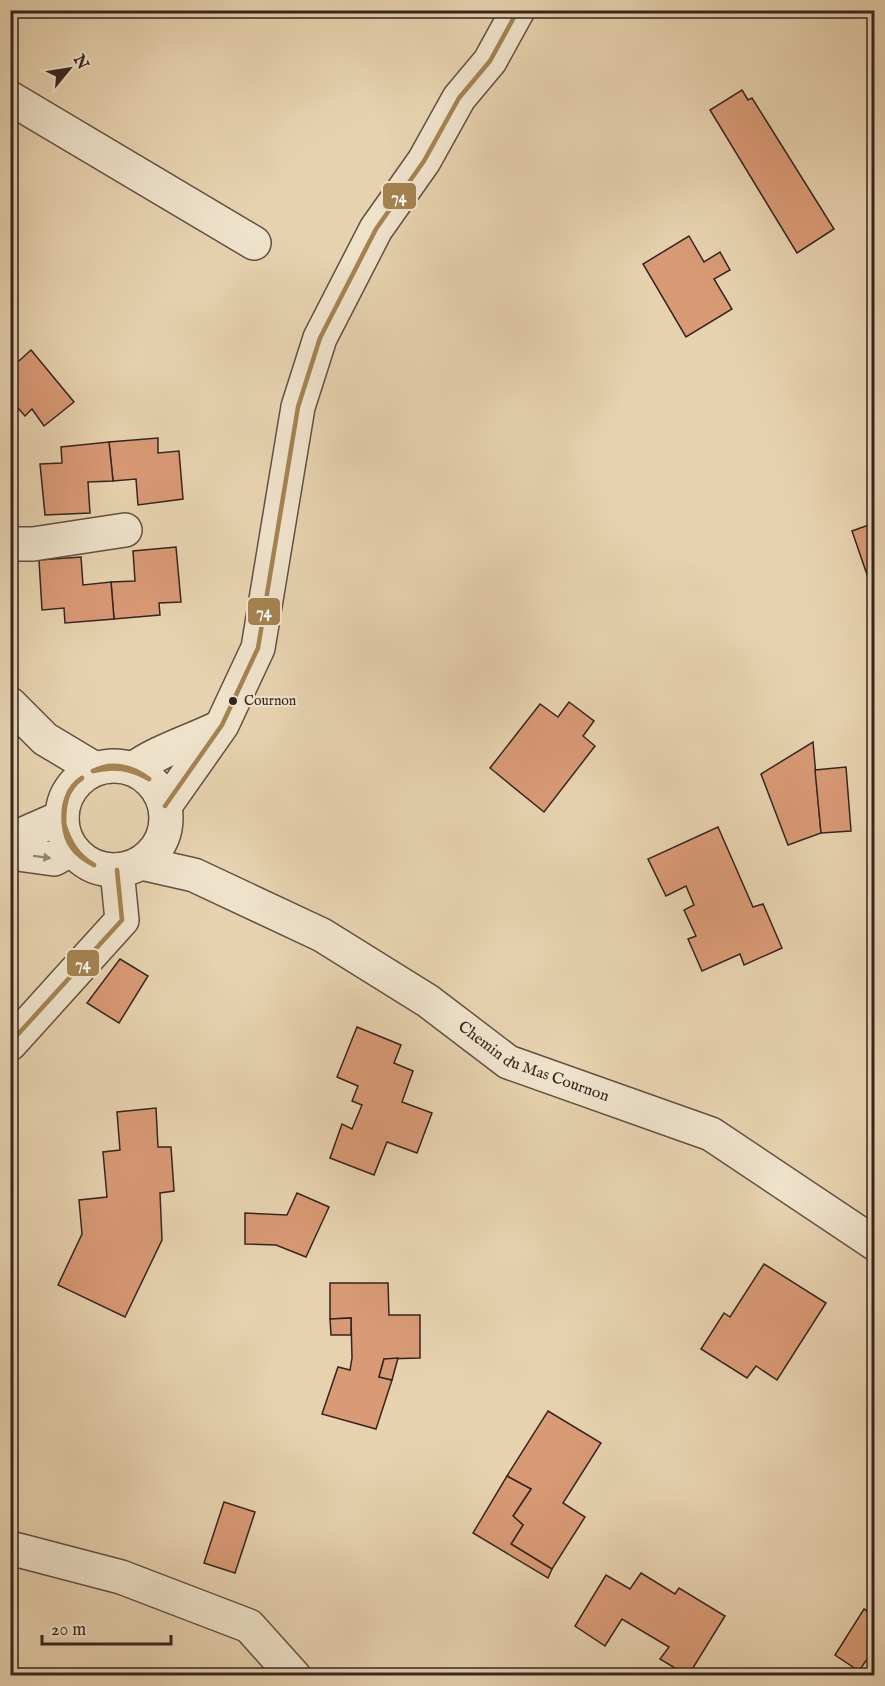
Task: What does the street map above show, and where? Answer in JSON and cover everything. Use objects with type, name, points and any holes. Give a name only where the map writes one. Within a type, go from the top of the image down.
[{"type":"street","points":[[490,61],[502,10]]},
{"type":"street","points":[[45,739],[63,810],[65,834],[72,849],[84,861],[100,868],[129,867],[152,854],[161,842],[165,817],[222,725],[258,648],[298,407],[320,338],[376,229],[424,161],[459,98],[490,61],[518,10]]},
{"type":"street","points":[[10,98],[254,243]]},
{"type":"street","points":[[10,544],[33,544],[125,530]]},
{"type":"street","points":[[10,704],[45,739],[95,769]]},
{"type":"street","points":[[133,769],[147,759],[183,746],[222,725]]},
{"type":"street","points":[[10,844],[63,810],[71,788],[81,777],[95,769],[108,766],[133,769],[148,777],[158,790],[165,817],[194,875]]},
{"type":"street","points":[[10,853],[54,859],[72,849]]},
{"type":"street","points":[[10,1044],[122,920],[129,867]]},
{"type":"street","name":"Chemin du Mas Cournon","points":[[129,867],[194,875],[322,935],[428,1001],[508,1062],[711,1134],[874,1243]]},
{"type":"street","points":[[10,1548],[121,1577],[249,1626],[294,1676]]},
{"type":"building","points":[[742,90],[748,100],[752,98],[834,229],[797,253],[710,110]]},
{"type":"building","points":[[689,236],[704,262],[720,252],[730,270],[714,279],[732,309],[686,337],[643,264]]},
{"type":"building","points":[[31,350],[74,402],[44,426],[32,409],[25,416],[10,399],[10,369]]},
{"type":"building","points":[[158,438],[158,453],[179,451],[183,499],[138,505],[136,479],[113,481],[109,442]]},
{"type":"building","points":[[109,442],[113,481],[88,482],[90,513],[45,515],[40,464],[62,463],[61,447]]},
{"type":"building","points":[[874,523],[874,595],[852,531]]},
{"type":"building","points":[[176,547],[181,602],[159,603],[160,615],[114,619],[111,582],[135,581],[133,551]]},
{"type":"building","points":[[81,557],[83,585],[111,582],[114,619],[65,623],[64,608],[42,610],[39,560]]},
{"type":"building","points":[[569,702],[594,721],[583,736],[595,746],[544,812],[490,768],[540,704],[558,717]]},
{"type":"building","points":[[813,742],[821,833],[788,845],[761,774]]},
{"type":"building","points":[[846,767],[851,831],[821,833],[815,770]]},
{"type":"building","points":[[718,827],[753,907],[763,904],[782,948],[744,965],[740,954],[702,971],[688,939],[696,936],[684,910],[694,905],[686,886],[666,896],[648,859]]},
{"type":"building","points":[[120,959],[148,976],[119,1023],[87,1003]]},
{"type":"building","points":[[357,1027],[401,1045],[394,1063],[413,1071],[402,1102],[432,1113],[417,1153],[387,1142],[374,1175],[330,1158],[342,1124],[352,1129],[362,1105],[352,1101],[358,1086],[337,1077]]},
{"type":"building","points":[[156,1108],[158,1147],[171,1147],[174,1191],[160,1193],[162,1240],[125,1317],[58,1285],[82,1234],[79,1200],[107,1197],[103,1152],[120,1150],[117,1112]]},
{"type":"building","points":[[297,1193],[329,1207],[306,1257],[276,1245],[245,1244],[245,1213],[287,1215]]},
{"type":"building","points":[[764,1264],[826,1303],[777,1380],[756,1366],[747,1378],[701,1349],[724,1313],[730,1317]]},
{"type":"building","points":[[330,1283],[388,1283],[389,1315],[420,1315],[420,1358],[384,1359],[379,1377],[392,1380],[376,1429],[322,1414],[338,1367],[350,1370],[352,1358],[351,1318],[330,1319]]},
{"type":"building","points":[[351,1318],[351,1335],[331,1335],[330,1319]]},
{"type":"building","points":[[398,1358],[392,1380],[379,1377],[384,1359]]},
{"type":"building","points":[[548,1411],[601,1443],[563,1503],[585,1517],[552,1569],[511,1544],[523,1525],[513,1516],[531,1489],[507,1476]]},
{"type":"building","points":[[507,1476],[531,1489],[513,1516],[523,1525],[511,1544],[552,1569],[548,1578],[473,1533]]},
{"type":"building","points":[[224,1502],[255,1512],[235,1573],[204,1563]]},
{"type":"building","points":[[641,1573],[675,1594],[679,1588],[725,1616],[688,1676],[660,1659],[669,1647],[622,1619],[605,1646],[575,1626],[606,1575],[630,1589]]},
{"type":"building","points":[[864,1609],[874,1615],[874,1649],[859,1671],[835,1655]]},
{"type":"transit line","name":"74","points":[[165,806],[222,725],[258,648],[298,407],[320,338],[376,229],[424,161],[459,98],[490,61],[518,10]]},
{"type":"transit line","name":"74","points":[[93,771],[107,766],[122,766],[149,779]]},
{"type":"transit line","name":"74","points":[[93,771],[122,769],[149,779]]},
{"type":"transit line","name":"74","points":[[64,824],[66,798],[72,787],[82,778]]},
{"type":"transit line","name":"74","points":[[64,824],[67,798],[72,788],[82,778]]},
{"type":"transit line","name":"74","points":[[64,824],[75,848],[94,865]]},
{"type":"transit line","name":"74","points":[[64,824],[69,844],[82,858],[94,865]]},
{"type":"transit line","name":"74","points":[[10,1043],[122,920],[117,870]]},
{"type":"place","name":"Cournon","points":[[233,701]]}]
